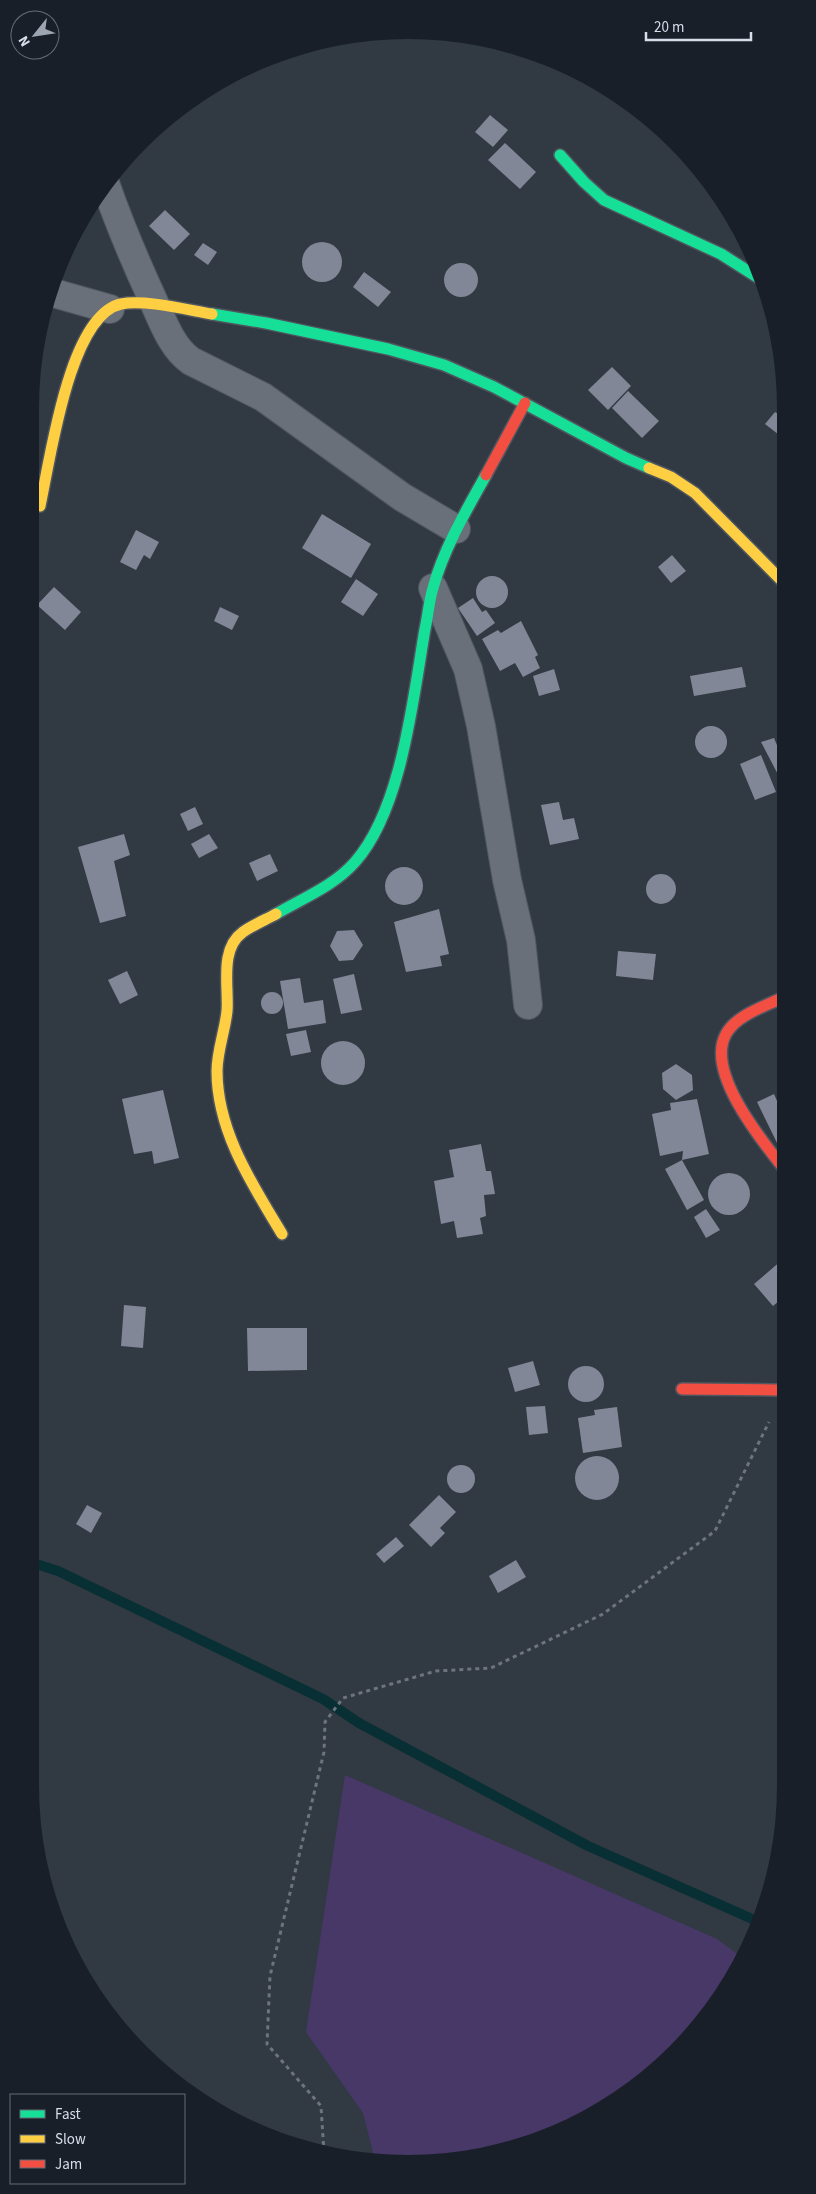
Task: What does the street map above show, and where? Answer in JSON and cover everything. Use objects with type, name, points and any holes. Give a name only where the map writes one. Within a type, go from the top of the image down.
[{"type":"street","points":[[560,155],[604,200],[721,254],[752,273]]},
{"type":"street","points":[[108,193],[125,240],[155,304],[182,355],[191,362],[263,397],[402,497],[456,529]]},
{"type":"street","points":[[57,294],[110,309]]},
{"type":"street","points":[[40,506],[69,374],[82,344],[97,322],[110,309],[121,304],[155,304],[266,323],[388,349],[444,365],[494,387],[626,458],[671,477],[695,492],[777,576]]},
{"type":"street","points":[[282,1234],[243,1163],[221,1111],[217,1070],[227,1007],[227,957],[230,946],[241,933],[336,880],[355,862],[375,834],[384,815],[406,734],[433,588],[456,529],[525,403]]},
{"type":"street","points":[[433,588],[453,631],[470,678],[481,726],[507,880],[521,940],[528,1005]]},
{"type":"street","points":[[777,1001],[740,1021],[726,1034],[722,1048],[724,1068],[734,1096],[754,1131],[777,1160]]},
{"type":"street","points":[[682,1389],[777,1390]]},
{"type":"path","points":[[324,2145],[321,2106],[267,2044],[270,1976],[324,1752],[325,1722],[343,1698],[436,1671],[491,1668],[603,1614],[715,1531],[772,1415]]},
{"type":"shaded area","points":[[345,1775],[717,1939],[737,1954],[728,1971],[701,2011],[669,2047],[633,2079],[593,2106],[549,2127],[504,2143],[480,2148],[432,2154],[373,2153],[363,2113],[306,2032]]},
{"type":"building","points":[[490,115],[508,130],[493,147],[475,132]]},
{"type":"building","points":[[505,143],[536,172],[520,189],[488,160]]},
{"type":"building","points":[[165,210],[190,234],[174,250],[149,226]]},
{"type":"building","points":[[322,242],[336,248],[342,262],[336,276],[322,282],[308,276],[302,262],[308,248]]},
{"type":"building","points":[[203,243],[217,252],[208,265],[194,255]]},
{"type":"building","points":[[461,263],[468,264],[473,268],[477,273],[477,287],[473,292],[468,296],[461,297],[454,296],[449,292],[445,287],[444,280],[445,273],[449,268],[454,264]]},
{"type":"building","points":[[364,272],[391,292],[378,307],[353,287]]},
{"type":"building","points":[[612,367],[631,386],[608,410],[588,390]]},
{"type":"building","points":[[628,391],[659,421],[642,438],[612,408]]},
{"type":"building","points":[[775,412],[777,413],[777,433],[765,424]]},
{"type":"building","points":[[322,514],[371,544],[351,578],[302,548]]},
{"type":"building","points":[[136,530],[159,542],[150,559],[144,555],[136,570],[120,562]]},
{"type":"building","points":[[672,555],[686,571],[671,583],[658,567]]},
{"type":"building","points":[[492,576],[504,580],[508,592],[504,604],[492,608],[480,604],[476,592],[480,580]]},
{"type":"building","points":[[356,579],[378,594],[363,616],[341,602]]},
{"type":"building","points":[[54,587],[81,612],[65,630],[39,607],[39,603]]},
{"type":"building","points":[[473,598],[482,612],[486,610],[495,623],[477,636],[458,608]]},
{"type":"building","points":[[220,607],[239,616],[232,630],[214,621]]},
{"type":"building","points":[[521,621],[538,655],[535,657],[540,668],[523,677],[515,663],[500,671],[482,639],[498,630],[501,633]]},
{"type":"building","points":[[742,667],[746,687],[694,696],[690,676]]},
{"type":"building","points":[[554,669],[560,690],[539,696],[533,676]]},
{"type":"building","points":[[711,726],[723,730],[727,742],[723,754],[711,758],[699,754],[695,742],[699,730]]},
{"type":"building","points":[[774,738],[777,745],[777,773],[761,742]]},
{"type":"building","points":[[761,755],[776,792],[755,800],[740,764]]},
{"type":"building","points":[[559,802],[563,820],[574,818],[579,839],[550,845],[541,805]]},
{"type":"building","points":[[195,807],[203,824],[188,831],[180,814]]},
{"type":"building","points":[[124,834],[130,855],[114,861],[126,916],[100,923],[78,847]]},
{"type":"building","points":[[209,834],[218,848],[199,858],[191,844]]},
{"type":"building","points":[[270,854],[278,871],[257,881],[249,863]]},
{"type":"building","points":[[404,867],[418,872],[423,886],[418,900],[404,905],[390,900],[385,886],[390,872]]},
{"type":"building","points":[[661,874],[672,878],[676,889],[672,900],[661,904],[650,900],[646,889],[650,878]]},
{"type":"building","points":[[439,909],[449,954],[440,956],[442,966],[406,972],[394,922]]},
{"type":"building","points":[[354,930],[363,945],[353,960],[339,961],[330,946],[337,931]]},
{"type":"building","points":[[618,951],[656,954],[653,980],[616,976]]},
{"type":"building","points":[[127,971],[138,995],[120,1004],[108,980]]},
{"type":"building","points":[[354,974],[362,1010],[341,1014],[333,979]]},
{"type":"building","points":[[300,978],[304,1003],[323,1000],[326,1023],[288,1029],[280,981]]},
{"type":"building","points":[[272,992],[282,999],[283,1003],[276,1013],[272,1014],[262,1007],[261,1003],[268,993]]},
{"type":"building","points":[[306,1030],[311,1052],[291,1056],[286,1034]]},
{"type":"building","points":[[347,1041],[359,1047],[364,1054],[364,1072],[359,1079],[352,1084],[339,1085],[331,1082],[324,1075],[321,1059],[324,1051],[331,1044]]},
{"type":"building","points":[[676,1064],[692,1075],[693,1090],[676,1100],[663,1089],[662,1073]]},
{"type":"building","points":[[163,1090],[179,1158],[154,1164],[152,1151],[134,1154],[122,1099]]},
{"type":"building","points":[[774,1094],[777,1101],[777,1143],[757,1102]]},
{"type":"building","points":[[697,1099],[709,1154],[682,1160],[683,1151],[660,1156],[652,1114],[671,1110],[670,1103]]},
{"type":"building","points":[[481,1144],[486,1171],[491,1171],[495,1194],[484,1195],[486,1216],[480,1218],[483,1234],[457,1238],[454,1221],[441,1224],[434,1181],[454,1177],[449,1150]]},
{"type":"building","points":[[682,1160],[704,1200],[687,1210],[665,1169]]},
{"type":"building","points":[[733,1173],[741,1176],[747,1182],[750,1194],[747,1206],[741,1212],[725,1215],[717,1212],[711,1206],[708,1190],[711,1182],[717,1176]]},
{"type":"building","points":[[706,1209],[720,1230],[706,1238],[694,1217]]},
{"type":"building","points":[[777,1264],[777,1303],[773,1306],[754,1284]]},
{"type":"building","points":[[124,1305],[146,1307],[143,1348],[121,1346]]},
{"type":"building","points":[[247,1328],[307,1328],[307,1370],[248,1371]]},
{"type":"building","points":[[533,1361],[540,1385],[515,1392],[508,1368]]},
{"type":"building","points":[[586,1366],[593,1367],[599,1371],[603,1377],[603,1391],[599,1397],[593,1401],[586,1402],[579,1401],[573,1397],[569,1391],[568,1384],[569,1377],[573,1371],[579,1367]]},
{"type":"building","points":[[545,1406],[548,1433],[529,1435],[526,1407]]},
{"type":"building","points":[[617,1407],[622,1447],[583,1453],[578,1418],[595,1415],[594,1410]]},
{"type":"building","points":[[593,1456],[601,1456],[613,1462],[619,1478],[613,1494],[601,1500],[593,1500],[581,1494],[575,1482],[575,1474],[581,1462]]},
{"type":"building","points":[[461,1465],[471,1469],[475,1479],[471,1489],[461,1493],[451,1489],[447,1479],[451,1469]]},
{"type":"building","points":[[439,1495],[456,1512],[440,1528],[445,1533],[431,1547],[409,1525]]},
{"type":"building","points":[[87,1505],[102,1513],[91,1533],[76,1524]]},
{"type":"building","points":[[396,1537],[404,1546],[384,1563],[376,1554]]},
{"type":"building","points":[[516,1560],[526,1577],[498,1593],[489,1576]]},
{"type":"waterway","points":[[39,1565],[58,1571],[323,1699],[359,1723],[588,1846],[752,1919]]},
{"type":"traffic: fast","points":[[560,155],[584,182],[604,200],[721,254],[752,273]]},
{"type":"traffic: fast","points":[[212,314],[266,323],[388,349],[444,365],[494,387],[626,458],[649,468]]},
{"type":"traffic: fast","points":[[276,914],[328,885],[347,870],[371,840],[384,813],[395,783],[410,719],[433,588],[449,544],[486,475]]},
{"type":"traffic: slow","points":[[40,506],[56,425],[75,361],[88,334],[103,314],[121,304],[131,303],[166,306],[212,314]]},
{"type":"traffic: slow","points":[[649,468],[671,477],[695,493],[777,576]]},
{"type":"traffic: slow","points":[[276,914],[243,932],[231,948],[227,969],[227,1011],[217,1071],[223,1115],[230,1136],[248,1176],[282,1234]]},
{"type":"traffic: jam","points":[[486,475],[525,403]]},
{"type":"traffic: jam","points":[[777,1000],[737,1021],[726,1034],[722,1050],[723,1067],[729,1086],[751,1124],[777,1160]]},
{"type":"traffic: jam","points":[[682,1389],[777,1390]]}]
